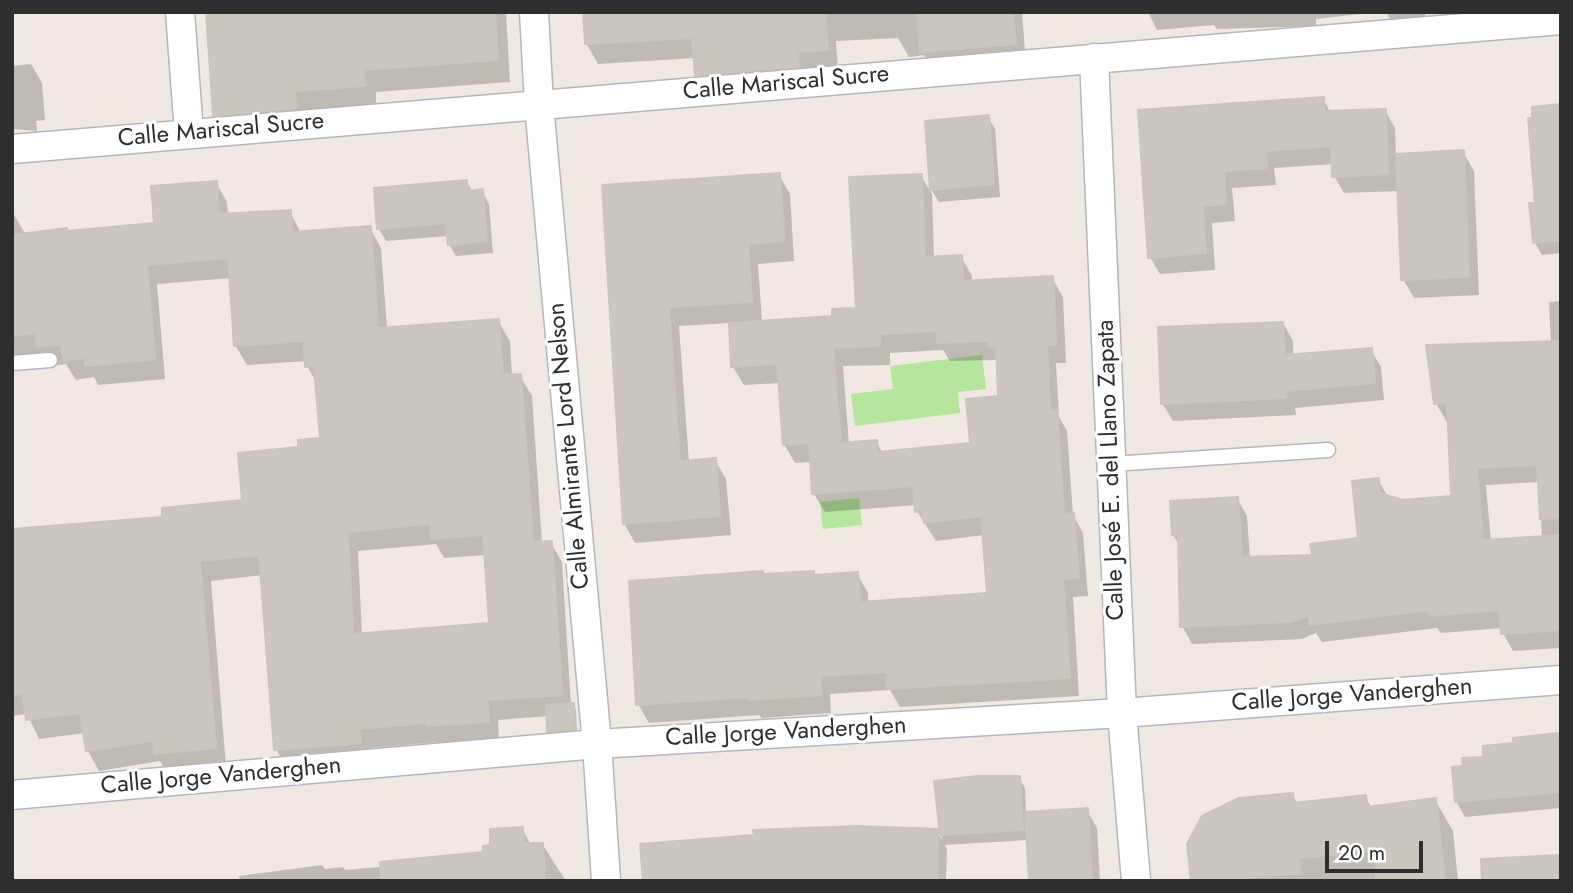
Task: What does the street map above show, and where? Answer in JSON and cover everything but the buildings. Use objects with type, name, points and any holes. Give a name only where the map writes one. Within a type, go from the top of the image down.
[{"type":"street","points":[[180,12],[189,133]]},
{"type":"street","name":"Calle Almirante Lord Nelson","points":[[534,12],[539,105],[597,744],[606,881]]},
{"type":"street","name":"Calle Mariscal Sucre","points":[[12,149],[1561,20]]},
{"type":"street","name":"Calle José E. del Llano Zapata","points":[[1094,58],[1122,713],[1136,881]]},
{"type":"street","name":"Calle Jorge Vanderghen","points":[[12,795],[597,744],[1122,713],[1561,680]]},
{"type":"lane","points":[[12,363],[50,360]]},
{"type":"lane","points":[[1111,464],[1328,450]]},
{"type":"green space","points":[[982,355],[986,389],[958,392],[960,413],[855,426],[851,394],[893,389],[890,366]]},
{"type":"green space","points":[[859,498],[862,525],[823,529],[820,502]]}]
